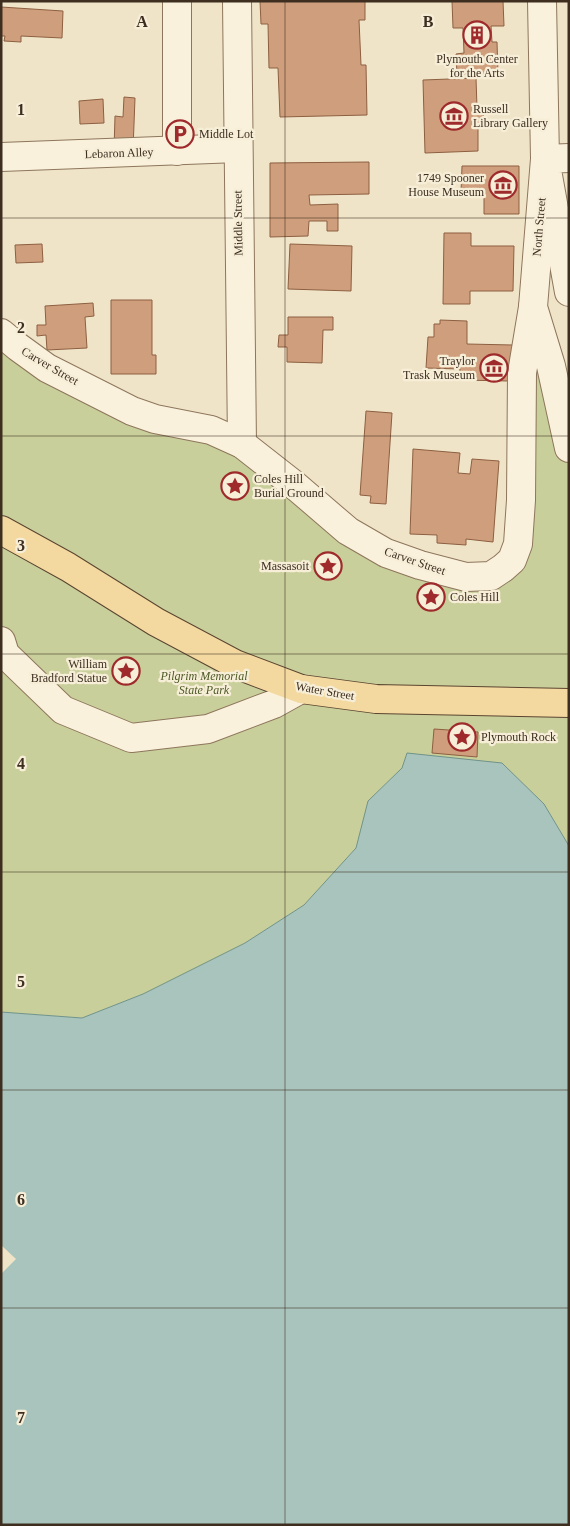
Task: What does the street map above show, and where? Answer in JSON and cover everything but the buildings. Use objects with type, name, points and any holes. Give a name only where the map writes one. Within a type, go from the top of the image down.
[{"type":"main road","name":"Water Street","points":[[1,530],[68,567],[156,622],[235,664],[301,688],[376,699],[569,703]]},
{"type":"street","points":[[177,1],[177,151]]},
{"type":"street","name":"Middle Street","points":[[236,1],[242,444]]},
{"type":"street","name":"North Street","points":[[542,1],[557,158],[533,307],[551,366],[569,448]]},
{"type":"street","name":"Lebaron Alley","points":[[1,157],[238,148]]},
{"type":"street","points":[[557,158],[569,292]]},
{"type":"street","name":"Carver Street","points":[[1,332],[18,348],[47,368],[132,412],[155,419],[211,430],[242,444],[292,483],[348,531],[386,553],[420,565],[466,577],[491,576],[512,560],[518,544],[521,500],[522,373],[533,307]]},
{"type":"street","points":[[1,641],[5,654],[62,710],[131,738],[208,729],[274,704],[301,688]]},
{"type":"green space","name":"Pilgrim Memorial State Park","points":[[1,352],[67,391],[214,442],[255,464],[304,503],[494,588],[527,563],[536,368],[547,372],[569,460],[569,846],[544,804],[402,768],[368,801],[356,848],[304,905],[245,943],[143,994],[82,1018],[1,1012]]},
{"type":"water","points":[[407,753],[502,763],[544,804],[569,846],[569,1525],[1,1525],[1,1012],[82,1018],[143,994],[245,943],[304,905],[356,848],[368,801],[402,768]]},
{"type":"pier","points":[[1,1245],[16,1259],[1,1274]]},
{"type":"place","name":"Plymouth Center for the Arts","points":[[477,35]]},
{"type":"place","name":"Russell Library Gallery","points":[[454,116]]},
{"type":"place","name":"Middle Lot","points":[[180,134]]},
{"type":"place","name":"1749 Spooner House Museum","points":[[503,185]]},
{"type":"place","name":"Traylor Trask Museum","points":[[494,368]]},
{"type":"place","name":"Coles Hill Burial Ground","points":[[235,486]]},
{"type":"place","name":"Massasoit","points":[[328,566]]},
{"type":"place","name":"Coles Hill","points":[[431,597]]},
{"type":"place","name":"William Bradford Statue","points":[[126,671]]},
{"type":"place","name":"Plymouth Rock","points":[[462,737]]}]
